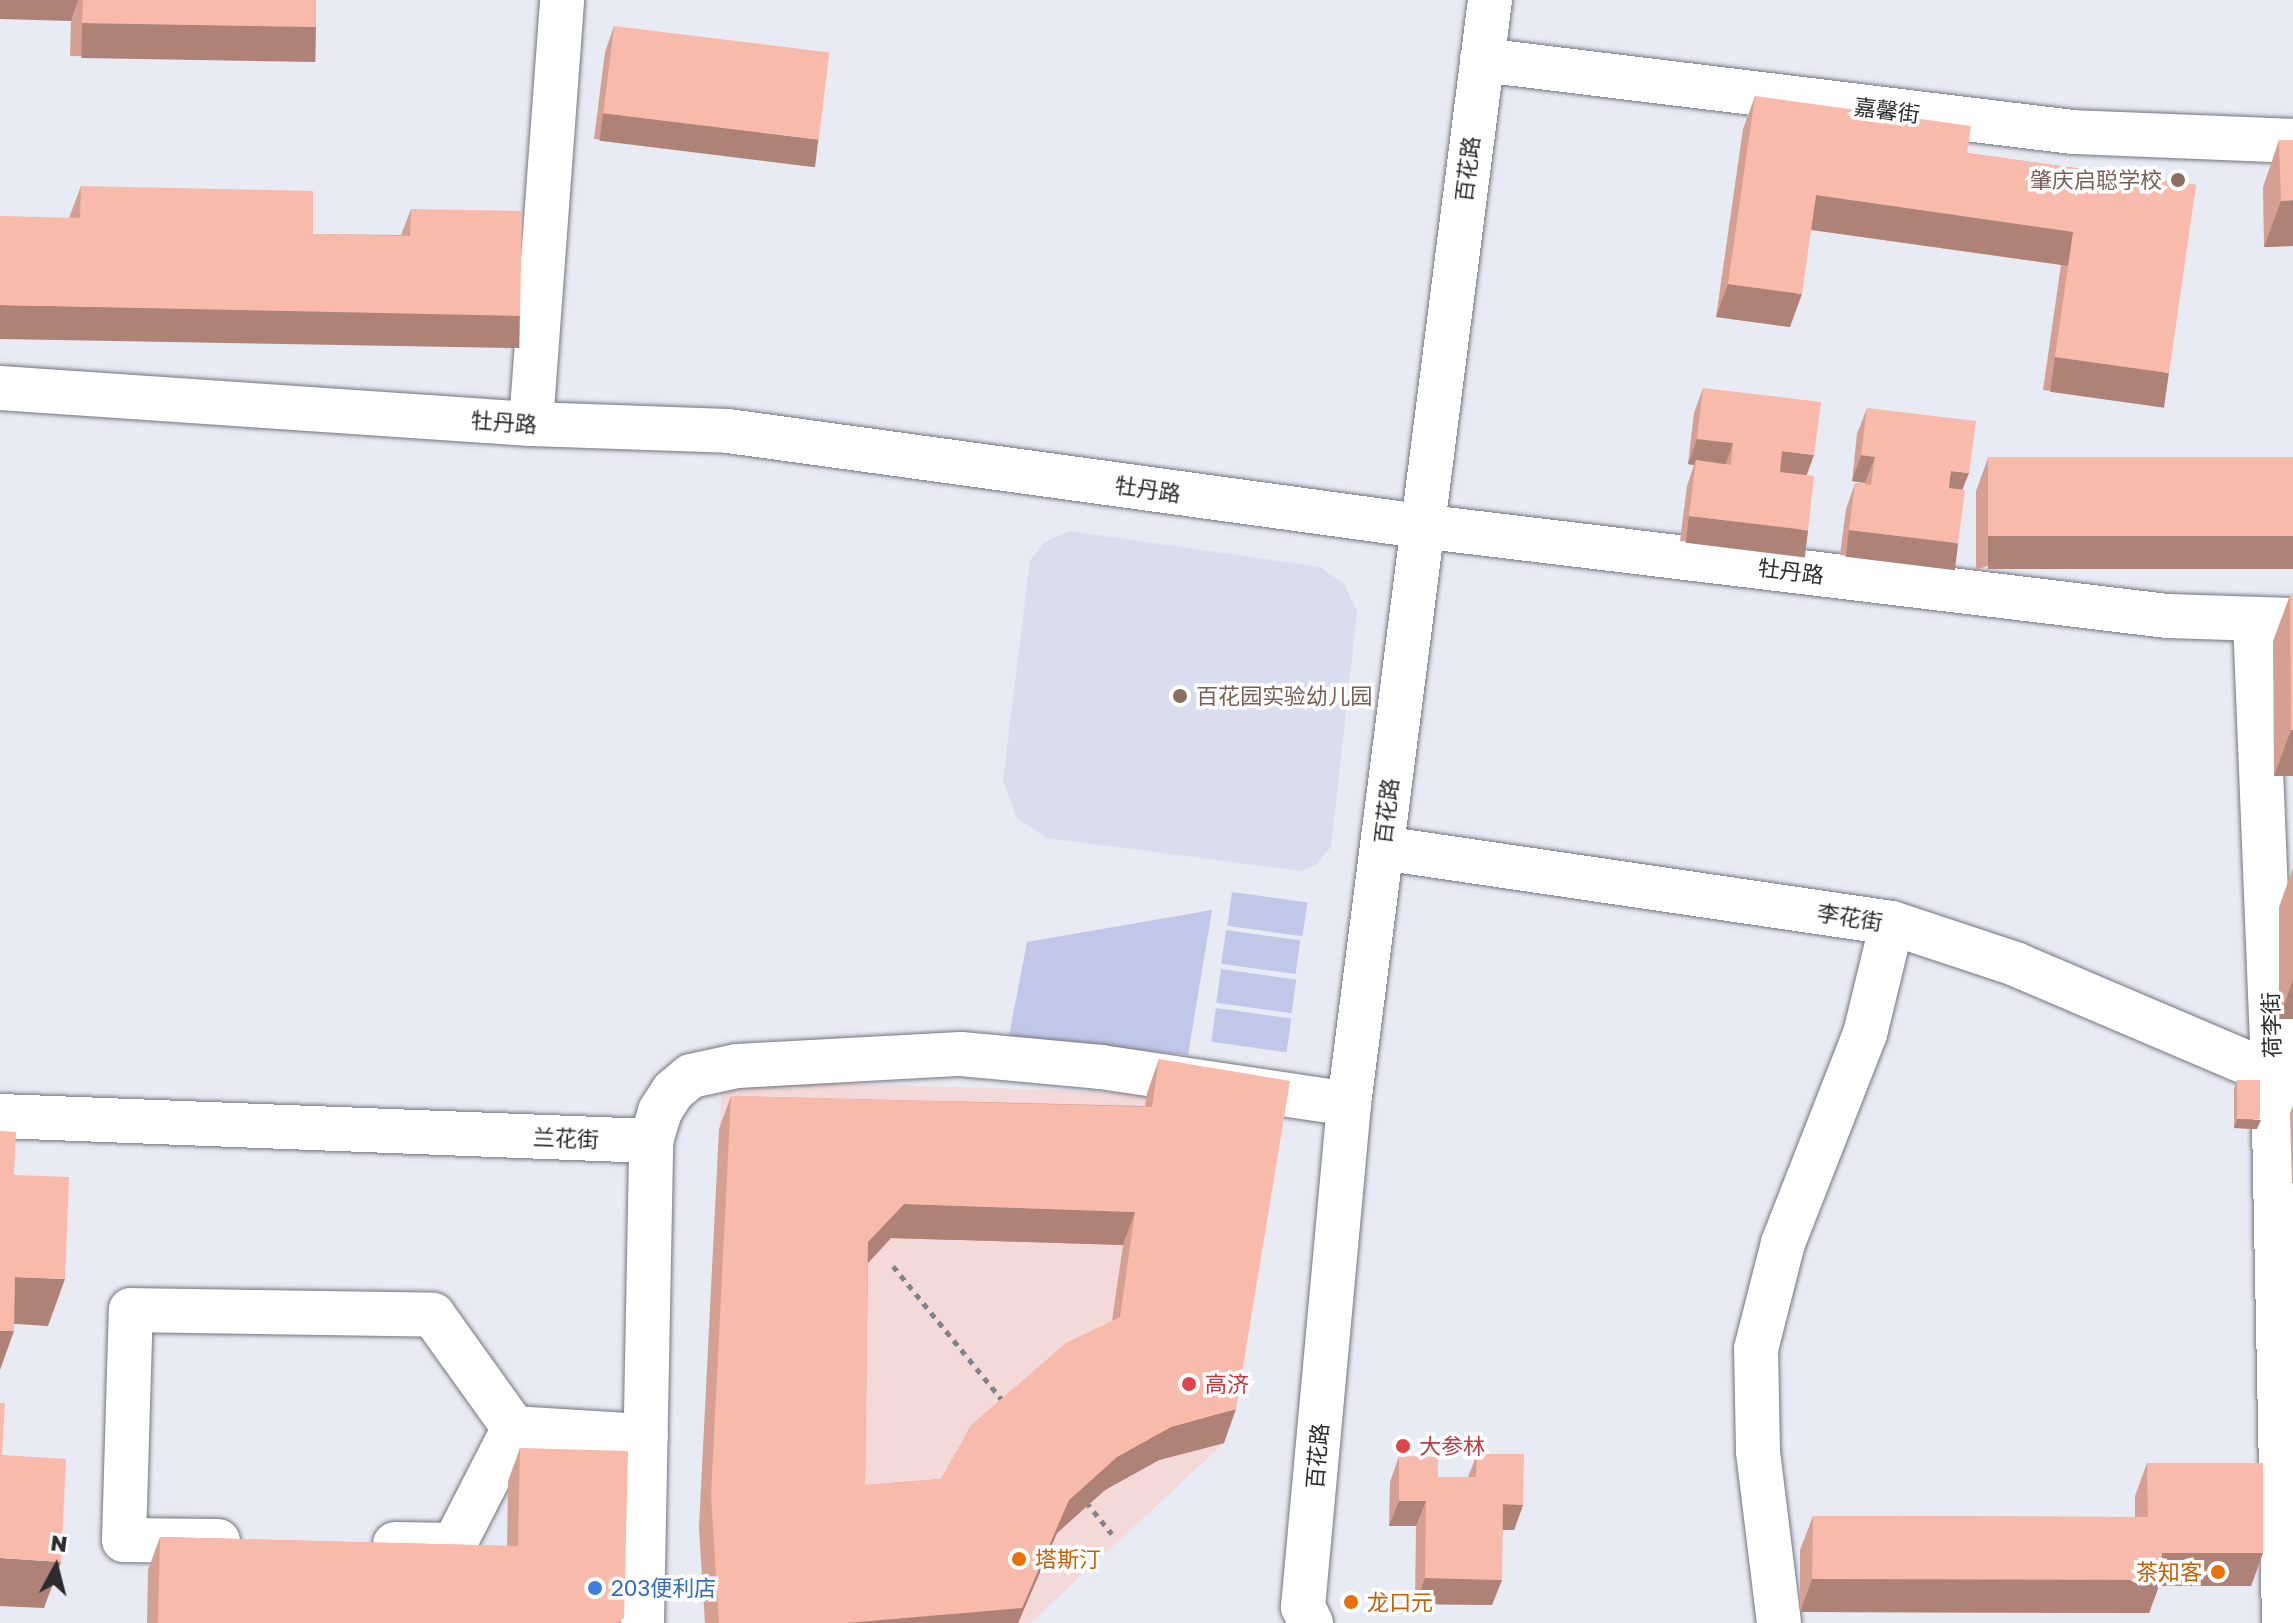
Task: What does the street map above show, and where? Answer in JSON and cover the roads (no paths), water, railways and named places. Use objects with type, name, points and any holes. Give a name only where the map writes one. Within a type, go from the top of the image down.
[{"type":"street","points":[[531,424],[562,0]]},
{"type":"street","name":"百花路","points":[[1311,1623],[1303,1607],[1349,1104],[1420,526],[1490,0]]},
{"type":"street","name":"嘉馨街","points":[[1482,60],[2073,132],[2293,141]]},
{"type":"street","name":"牡丹路","points":[[0,388],[531,424],[728,431],[1420,526],[2167,616],[2274,620]]},
{"type":"street","name":"荷李街","points":[[2274,620],[2283,1074],[2284,1623]]},
{"type":"street","name":"李花街","points":[[1382,848],[1892,923],[2015,964],[2283,1074]]},
{"type":"street","points":[[1779,1623],[1758,1451],[1756,1349],[1783,1243],[1865,1034],[1892,923]]},
{"type":"street","points":[[642,1623],[651,1141],[660,1111],[673,1091],[691,1076],[737,1066],[931,1056],[1101,1067],[1349,1104]]},
{"type":"street","name":"兰花街","points":[[0,1116],[651,1141]]},
{"type":"street","points":[[265,1542],[124,1540],[131,1310],[433,1315],[514,1428]]},
{"type":"street","points":[[514,1428],[646,1436]]},
{"type":"street","points":[[359,1544],[454,1545],[514,1428]]},
{"type":"place","name":"肇庆启聪学校","points":[[2178,180]]},
{"type":"place","name":"百花园实验幼儿园","points":[[1180,696]]},
{"type":"place","name":"高济","points":[[1189,1384]]},
{"type":"place","name":"大参林","points":[[1403,1446]]},
{"type":"place","name":"塔斯汀","points":[[1019,1559]]},
{"type":"place","name":"茶知客","points":[[2218,1572]]},
{"type":"place","name":"203便利店","points":[[595,1588]]},
{"type":"place","name":"龙口元","points":[[1351,1602]]}]
